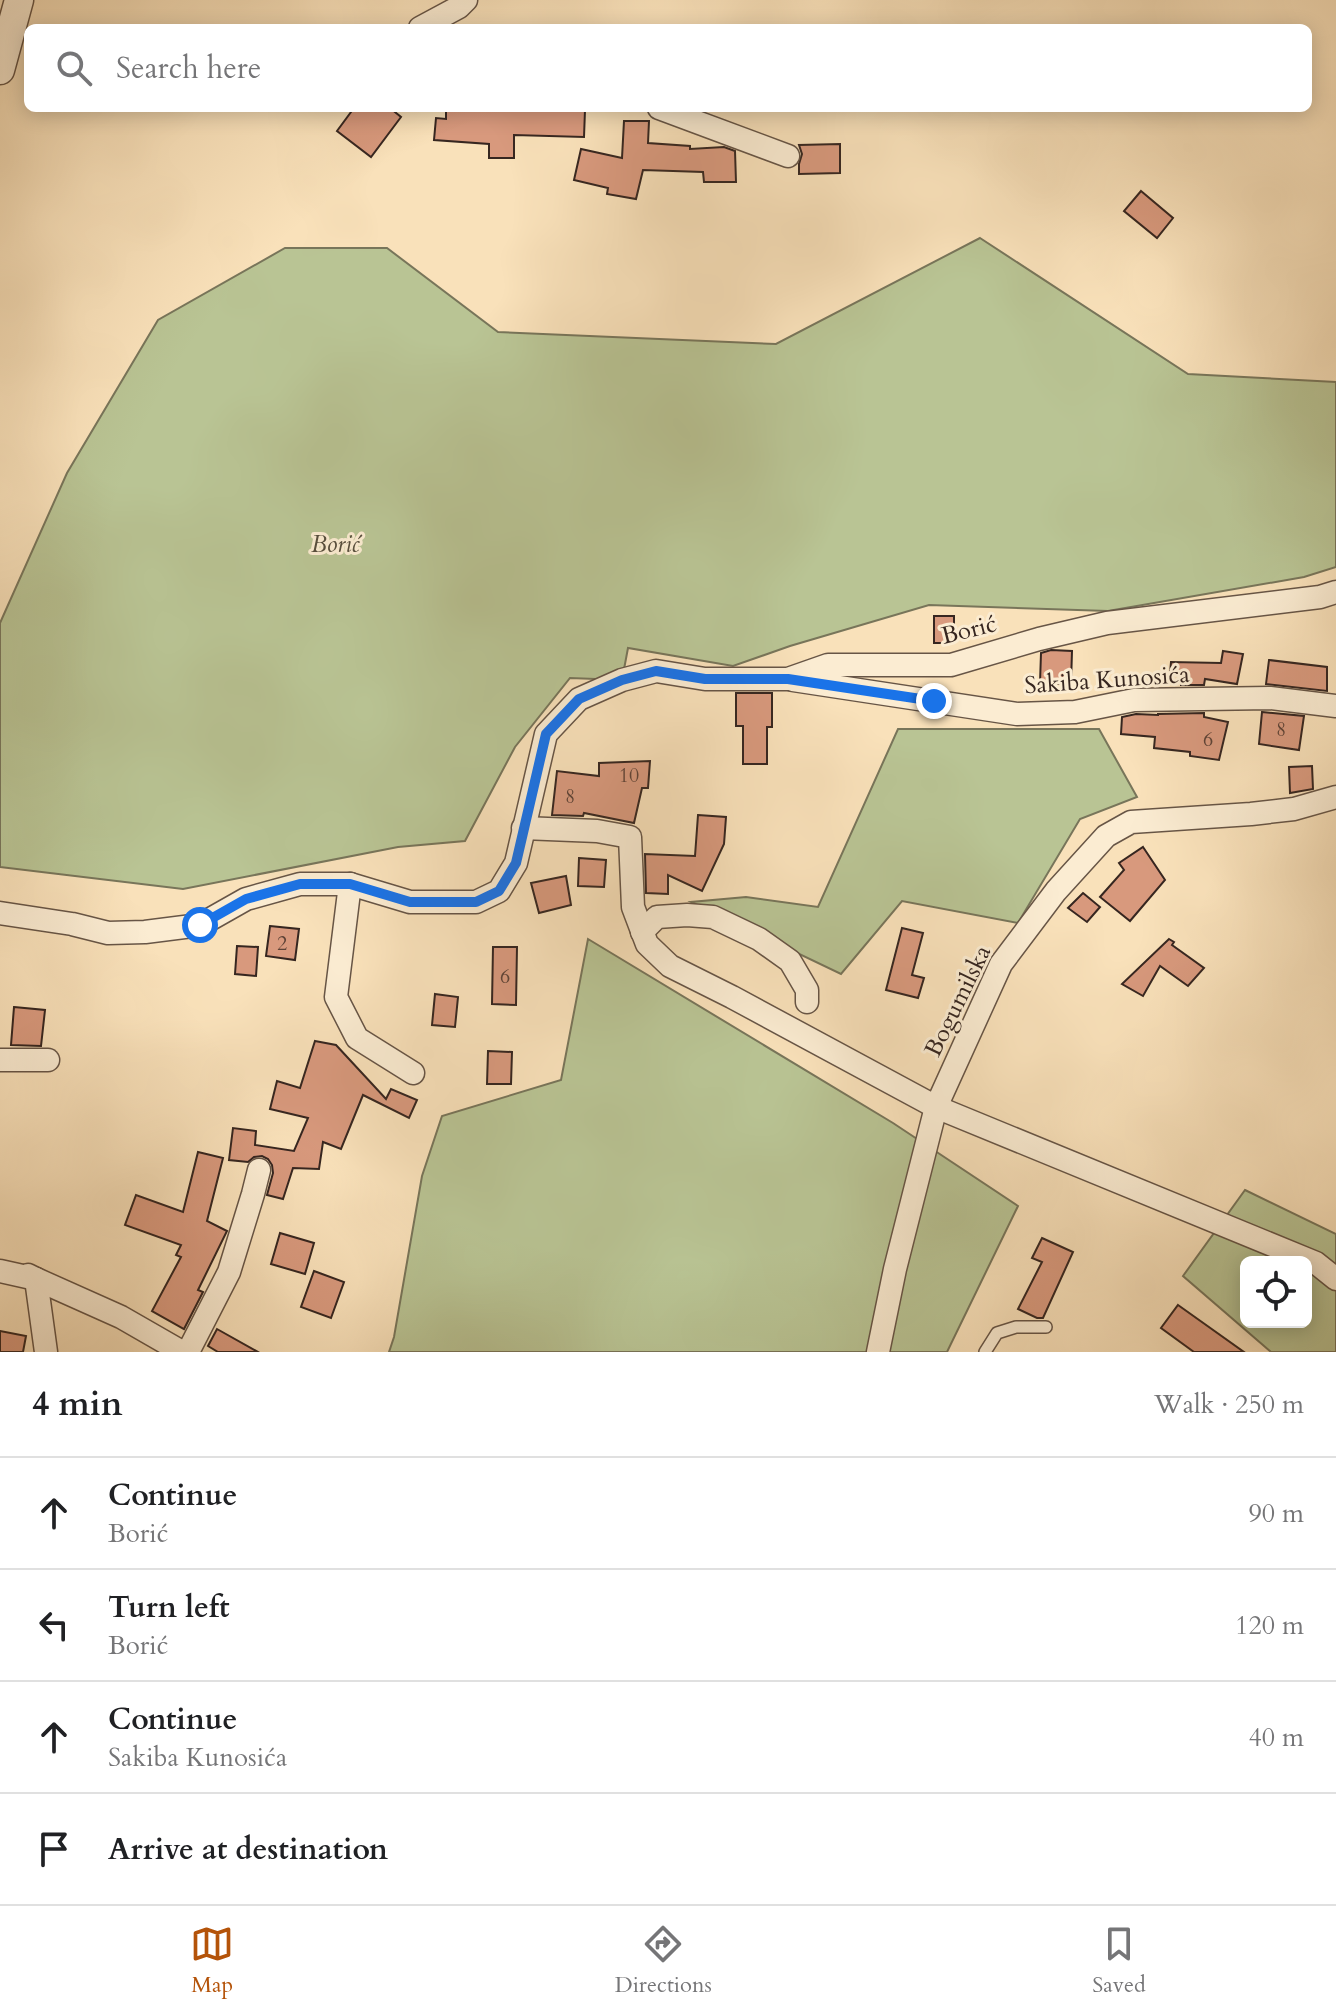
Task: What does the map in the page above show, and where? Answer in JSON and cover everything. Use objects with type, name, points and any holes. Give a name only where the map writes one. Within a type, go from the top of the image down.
[{"type":"street","points":[[0,70],[18,35],[19,0]]},
{"type":"street","points":[[427,24],[466,0]]},
{"type":"street","points":[[670,112],[788,156]]},
{"type":"street","name":"Borić","points":[[0,913],[108,933],[200,925],[246,899],[300,884],[350,884],[410,902],[476,902],[499,891],[516,863],[546,734],[579,699],[622,680],[656,671],[705,679],[788,679],[828,665],[951,665],[1107,623],[1320,597],[1336,592]]},
{"type":"street","name":"Sakiba Kunosića","points":[[788,679],[1017,714],[1075,712],[1134,700],[1270,698],[1336,706]]},
{"type":"street","name":"Bogumilska","points":[[878,1352],[895,1269],[936,1107],[1001,964],[1056,891],[1106,836],[1131,822],[1294,809],[1336,797]]},
{"type":"street","points":[[523,828],[597,831],[630,837],[633,907],[647,944],[670,966],[936,1107],[1316,1263],[1336,1279]]},
{"type":"street","points":[[350,884],[336,997],[357,1038],[413,1073]]},
{"type":"street","points":[[642,932],[657,917],[713,917],[759,939],[790,961],[807,990],[807,1002]]},
{"type":"street","points":[[0,1060],[48,1060]]},
{"type":"street","points":[[188,1352],[229,1272],[259,1170]]},
{"type":"street","points":[[0,1258],[36,1279],[121,1317],[182,1352]]},
{"type":"street","points":[[0,1271],[36,1279]]},
{"type":"street","points":[[36,1279],[46,1352]]},
{"type":"lane","points":[[985,1352],[997,1333],[1016,1327],[1046,1327]]},
{"type":"green space","name":"Borić","points":[[980,238],[1188,374],[1336,382],[1336,567],[1304,577],[1108,611],[929,605],[733,666],[628,648],[622,680],[570,678],[515,747],[465,841],[398,847],[183,889],[0,867],[0,623],[67,473],[158,320],[285,248],[387,248],[498,332],[776,344]]},
{"type":"green space","points":[[898,729],[1099,729],[1137,797],[1080,819],[1018,923],[902,901],[841,974],[691,902],[746,897],[818,907]]},
{"type":"green space","points":[[588,939],[893,1123],[1018,1206],[947,1352],[389,1352],[422,1176],[442,1116],[561,1080]]},
{"type":"green space","points":[[1245,1190],[1336,1234],[1336,1352],[1271,1352],[1243,1328],[1312,1328],[1312,1256],[1240,1256],[1240,1325],[1183,1276]]},
{"type":"building","points":[[351,112],[395,112],[401,117],[371,157],[337,131]]},
{"type":"building","points":[[446,112],[585,112],[584,137],[514,135],[514,158],[489,158],[489,144],[434,140],[436,118],[446,119]]},
{"type":"building","points":[[624,121],[649,121],[648,143],[690,146],[690,149],[724,147],[735,151],[736,182],[704,182],[703,172],[643,170],[636,199],[607,194],[608,188],[574,180],[581,149],[622,158]]},
{"type":"building","points":[[840,144],[840,173],[799,174],[802,154],[799,145]]},
{"type":"building","points":[[1141,191],[1173,218],[1157,238],[1124,211]]},
{"type":"building","points":[[934,616],[954,616],[954,643],[934,643]]},
{"type":"building","points":[[1072,651],[1071,684],[1040,683],[1041,653]]},
{"type":"building","points":[[1223,651],[1243,654],[1237,684],[1205,679],[1204,685],[1181,685],[1181,676],[1170,674],[1171,662],[1221,663]]},
{"type":"building","points":[[1269,660],[1327,667],[1327,691],[1266,684]]},
{"type":"building","points":[[736,693],[772,693],[772,727],[767,727],[767,764],[743,764],[743,726],[736,726]]},
{"type":"building","points":[[1262,712],[1304,716],[1299,750],[1259,744]]},
{"type":"building","points":[[1204,713],[1204,717],[1228,722],[1219,760],[1190,756],[1190,752],[1154,748],[1155,737],[1121,734],[1122,717]]},
{"type":"building","points":[[650,761],[648,788],[642,788],[634,823],[584,813],[583,816],[552,815],[557,771],[599,776],[599,763]]},
{"type":"building","points":[[1312,766],[1313,789],[1290,793],[1289,767]]},
{"type":"building","points":[[698,815],[726,817],[724,844],[702,891],[668,875],[668,894],[646,893],[645,854],[695,856]]},
{"type":"building","points":[[1143,847],[1165,880],[1130,921],[1100,897],[1124,870],[1119,863]]},
{"type":"building","points":[[579,858],[606,860],[604,887],[578,886]]},
{"type":"building","points":[[566,876],[571,905],[539,913],[531,883]]},
{"type":"building","points":[[1083,893],[1100,907],[1087,922],[1068,908]]},
{"type":"building","points":[[270,926],[299,929],[295,960],[266,956]]},
{"type":"building","points":[[902,928],[923,933],[912,975],[924,978],[918,998],[886,990]]},
{"type":"building","points":[[1169,939],[1174,942],[1172,945],[1204,968],[1188,986],[1160,966],[1143,996],[1122,984]]},
{"type":"building","points":[[237,946],[258,947],[256,976],[235,974]]},
{"type":"building","points":[[493,947],[517,947],[516,1005],[492,1004]]},
{"type":"building","points":[[435,994],[458,997],[455,1027],[432,1025]]},
{"type":"building","points":[[14,1007],[45,1010],[41,1046],[11,1045]]},
{"type":"building","points":[[315,1041],[336,1045],[386,1099],[391,1089],[417,1100],[409,1118],[363,1095],[341,1149],[323,1142],[319,1169],[293,1168],[283,1199],[267,1195],[273,1173],[268,1159],[262,1156],[248,1162],[229,1160],[233,1128],[256,1131],[255,1145],[294,1151],[308,1118],[270,1109],[277,1081],[300,1088]]},
{"type":"building","points":[[488,1051],[512,1052],[511,1084],[487,1084]]},
{"type":"building","points":[[198,1152],[223,1158],[207,1221],[227,1231],[198,1290],[203,1292],[184,1329],[152,1311],[181,1257],[176,1255],[181,1245],[125,1225],[136,1195],[183,1212]]},
{"type":"building","points":[[280,1233],[314,1243],[305,1274],[271,1264]]},
{"type":"building","points":[[1042,1238],[1073,1252],[1043,1318],[1037,1318],[1018,1309],[1042,1262],[1032,1258]]},
{"type":"building","points":[[314,1271],[344,1282],[331,1318],[301,1307]]},
{"type":"building","points":[[1178,1305],[1244,1352],[1194,1352],[1161,1328]]},
{"type":"building","points":[[217,1329],[258,1352],[218,1352],[208,1346]]},
{"type":"building","points":[[0,1331],[26,1336],[23,1352],[0,1352]]},
{"type":"route","points":[[200,925],[246,899],[300,884],[350,884],[410,902],[476,902],[499,891],[516,863],[546,734],[579,699],[622,680],[656,671],[705,679],[788,679],[934,701]]}]
